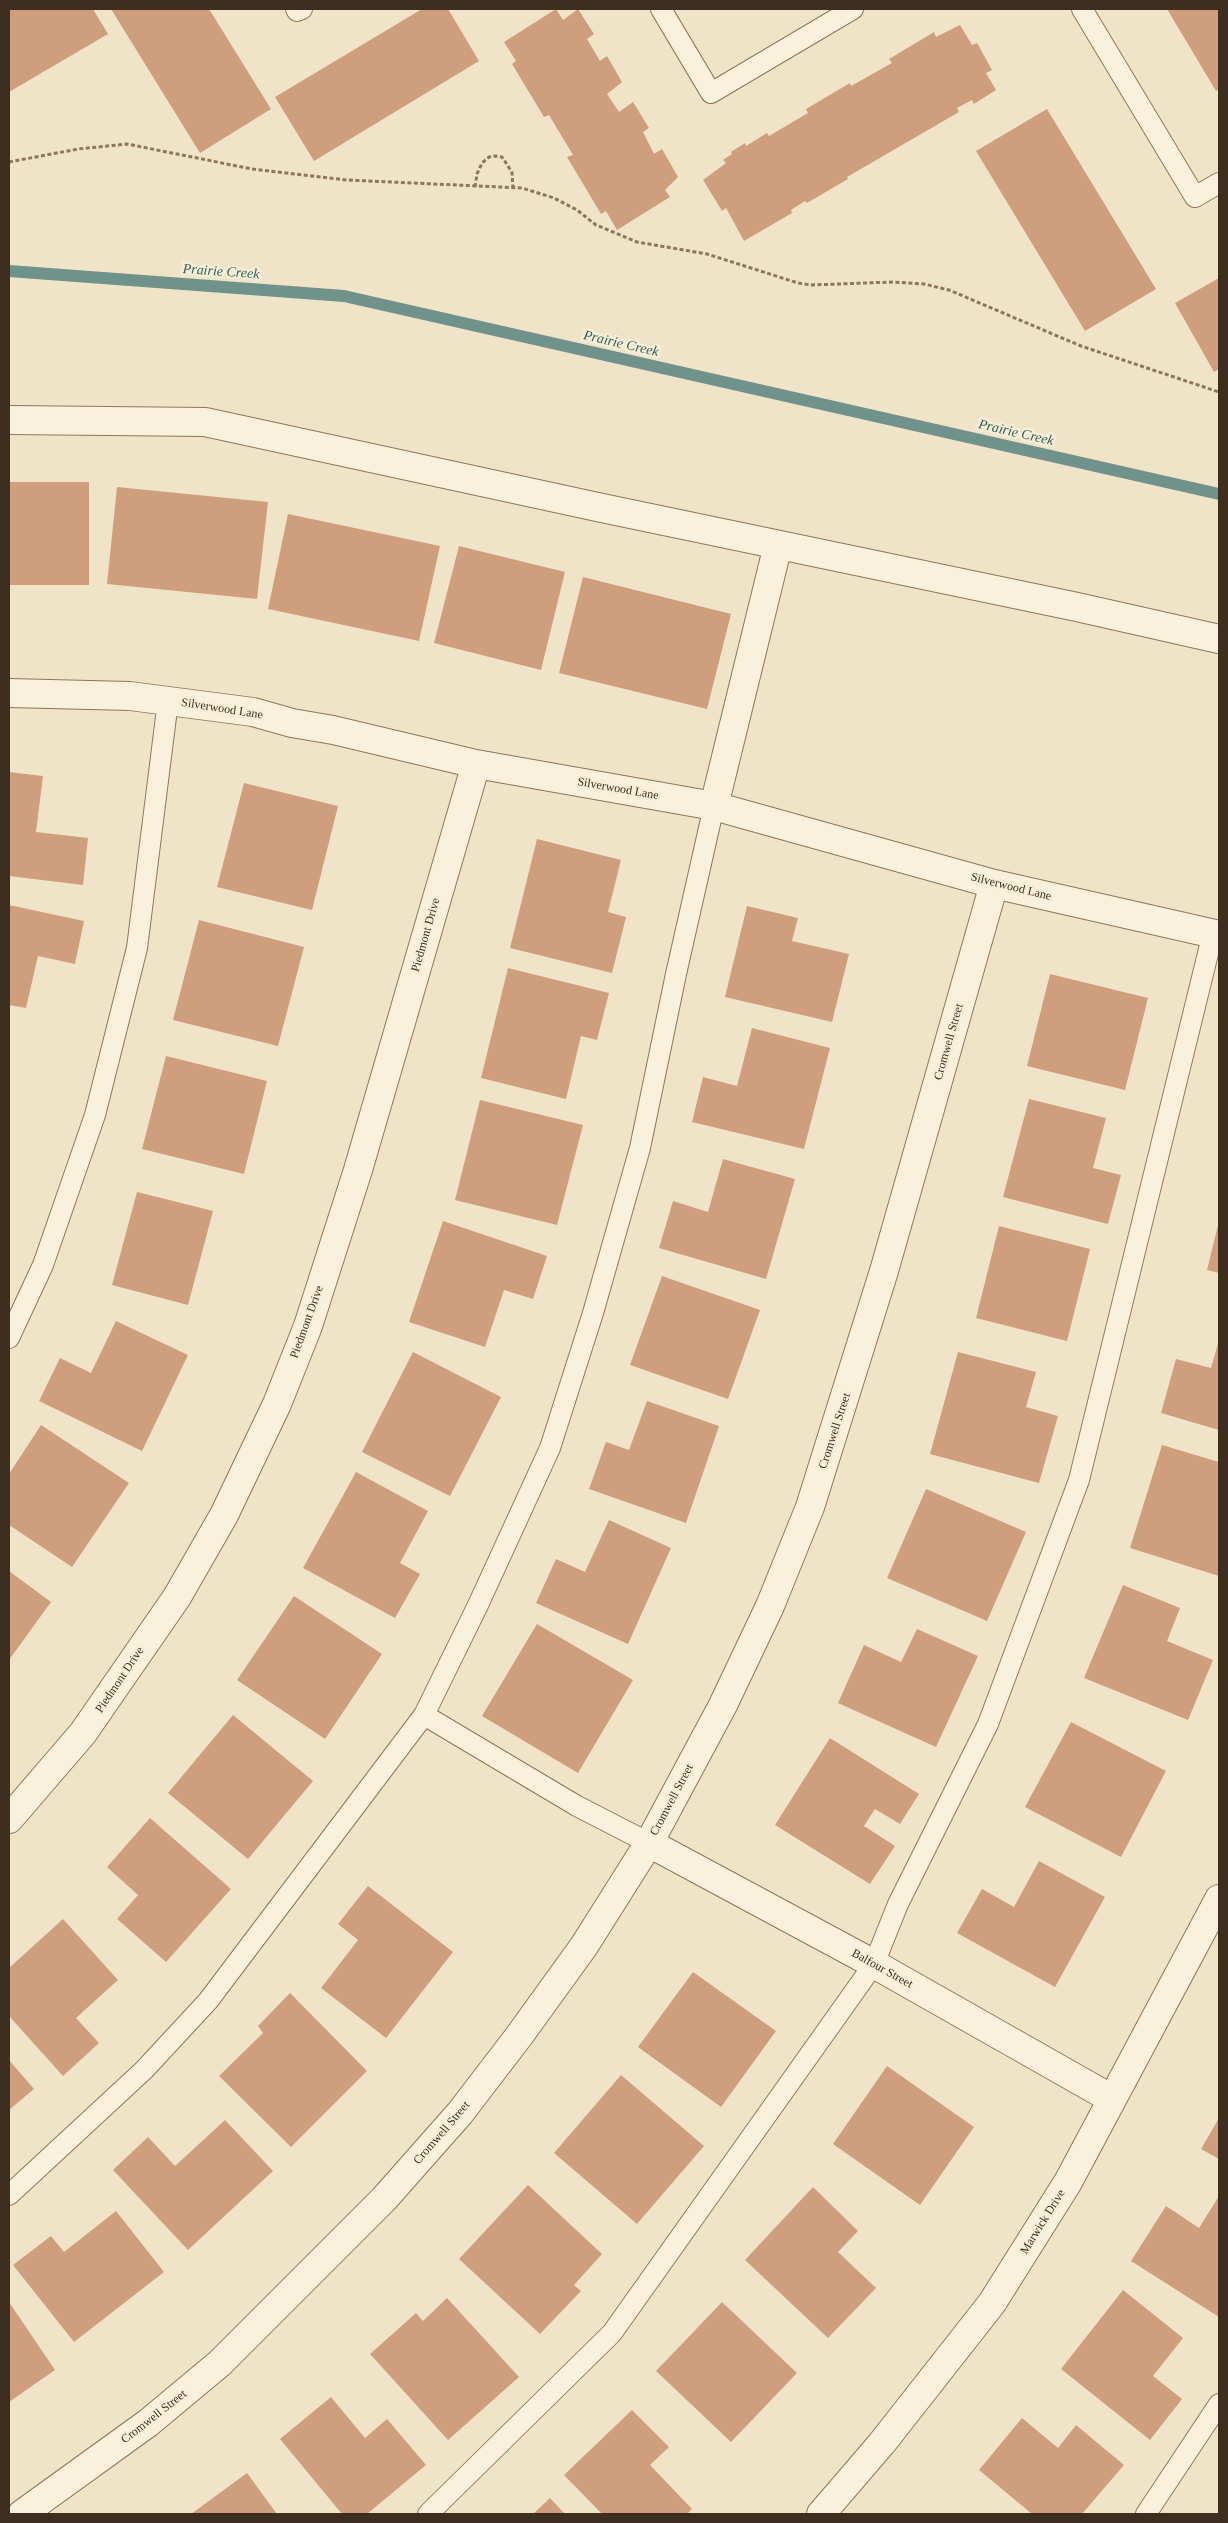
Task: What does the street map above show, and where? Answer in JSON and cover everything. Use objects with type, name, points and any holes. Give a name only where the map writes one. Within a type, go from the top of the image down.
[{"type":"street","points":[[9,420],[205,422],[1077,607],[1219,639]]},
{"type":"street","points":[[714,806],[778,545]]},
{"type":"street","name":"Silverwood Lane","points":[[9,693],[130,696],[253,712],[292,724],[333,730],[476,764],[714,806],[994,884],[1216,934]]},
{"type":"street","name":"Piedmont Drive","points":[[9,1819],[83,1733],[177,1597],[224,1515],[277,1404],[308,1326],[358,1170],[476,764]]},
{"type":"street","name":"Cromwell Street","points":[[22,2514],[148,2423],[220,2363],[384,2199],[460,2113],[519,2036],[584,1946],[649,1843],[723,1705],[770,1606],[810,1507],[884,1271],[994,884]]},
{"type":"street","name":"Balfour Street","points":[[649,1843],[874,1964],[1112,2099]]},
{"type":"street","name":"Marwick Drive","points":[[821,2514],[882,2444],[992,2303],[1068,2182],[1219,1899]]},
{"type":"lane","points":[[296,9],[297,12],[302,9]]},
{"type":"lane","points":[[660,9],[711,93],[853,9]]},
{"type":"lane","points":[[1082,9],[1195,197],[1219,182]]},
{"type":"lane","points":[[9,1338],[43,1265],[95,1114],[134,958],[168,701]]},
{"type":"lane","points":[[9,2195],[144,2070],[208,2001],[424,1715],[478,1605],[550,1448],[593,1313],[640,1148],[676,974],[714,806]]},
{"type":"lane","points":[[428,2514],[612,2333],[874,1964],[898,1904],[988,1724],[1079,1480],[1216,934]]},
{"type":"lane","points":[[424,1715],[577,1806],[649,1843]]},
{"type":"lane","points":[[1146,2514],[1219,2404]]},
{"type":"path","points":[[9,162],[78,149],[128,144],[262,170],[347,180],[522,188],[554,198],[577,210],[596,225],[637,242],[707,254],[798,284],[894,282],[924,284],[949,290],[1081,346],[1219,392]]},
{"type":"path","points":[[475,187],[477,174],[482,163],[489,157],[495,156],[502,157],[512,173],[513,188]]},
{"type":"building","points":[[9,9],[93,9],[108,34],[9,92]]},
{"type":"building","points":[[111,9],[209,9],[271,109],[200,153]]},
{"type":"building","points":[[422,9],[448,9],[479,61],[314,161],[275,97]]},
{"type":"building","points":[[556,9],[563,20],[578,9],[594,34],[587,39],[600,61],[607,56],[622,82],[607,94],[619,112],[633,102],[649,128],[643,132],[654,154],[662,149],[678,177],[665,190],[670,197],[617,230],[606,211],[601,214],[567,157],[573,155],[549,115],[544,117],[512,64],[516,61],[504,42]]},
{"type":"building","points":[[1167,9],[1219,9],[1219,89],[1216,91]]},
{"type":"building","points":[[960,25],[972,45],[977,43],[992,70],[986,73],[996,90],[974,104],[972,100],[957,108],[959,112],[847,177],[848,179],[807,203],[805,201],[791,210],[792,213],[744,241],[726,208],[722,211],[703,180],[726,163],[723,160],[732,154],[731,152],[745,143],[746,146],[767,133],[769,136],[808,113],[806,109],[850,83],[851,86],[892,63],[889,59],[934,32],[936,37]]},
{"type":"building","points":[[1047,109],[1156,289],[1085,331],[976,151]]},
{"type":"building","points":[[1219,278],[1219,369],[1214,372],[1175,303]]},
{"type":"building","points":[[9,482],[89,482],[89,585],[9,585]]},
{"type":"building","points":[[117,487],[268,502],[257,599],[107,584]]},
{"type":"building","points":[[288,514],[440,546],[419,641],[268,609]]},
{"type":"building","points":[[459,546],[565,572],[541,670],[434,643]]},
{"type":"building","points":[[583,577],[731,614],[707,709],[559,673]]},
{"type":"building","points":[[9,772],[43,776],[36,832],[88,838],[83,885],[9,876]]},
{"type":"building","points":[[244,783],[338,806],[312,910],[217,887]]},
{"type":"building","points":[[537,839],[621,860],[608,912],[626,917],[612,973],[510,948]]},
{"type":"building","points":[[9,905],[84,921],[75,964],[38,956],[26,1008],[9,1005]]},
{"type":"building","points":[[747,906],[798,918],[792,941],[849,954],[832,1022],[725,997]]},
{"type":"building","points":[[199,920],[304,947],[278,1046],[173,1020]]},
{"type":"building","points":[[508,968],[609,993],[597,1040],[581,1036],[566,1099],[481,1078]]},
{"type":"building","points":[[1050,974],[1148,998],[1125,1090],[1027,1066]]},
{"type":"building","points":[[752,1028],[830,1048],[804,1149],[692,1122],[703,1077],[737,1086]]},
{"type":"building","points":[[166,1056],[267,1081],[244,1174],[142,1149]]},
{"type":"building","points":[[1029,1099],[1106,1118],[1093,1168],[1121,1175],[1108,1224],[1003,1197]]},
{"type":"building","points":[[480,1100],[583,1125],[557,1225],[455,1200]]},
{"type":"building","points":[[723,1159],[795,1179],[766,1279],[659,1248],[673,1201],[708,1212]]},
{"type":"building","points":[[137,1192],[213,1211],[188,1305],[112,1285]]},
{"type":"building","points":[[443,1221],[547,1256],[533,1299],[504,1290],[485,1347],[409,1322]]},
{"type":"building","points":[[1219,1221],[1219,1273],[1207,1270]]},
{"type":"building","points":[[999,1226],[1090,1249],[1067,1341],[976,1318]]},
{"type":"building","points":[[662,1276],[760,1310],[728,1399],[630,1365]]},
{"type":"building","points":[[116,1321],[188,1355],[142,1451],[39,1401],[60,1358],[91,1373]]},
{"type":"building","points":[[1219,1340],[1219,1430],[1161,1413],[1176,1359],[1211,1368]]},
{"type":"building","points":[[413,1352],[501,1397],[450,1496],[362,1452]]},
{"type":"building","points":[[958,1352],[1036,1372],[1026,1407],[1058,1416],[1039,1483],[930,1454]]},
{"type":"building","points":[[647,1401],[719,1426],[686,1523],[589,1489],[606,1442],[629,1450]]},
{"type":"building","points":[[41,1425],[129,1483],[72,1567],[9,1525],[9,1474]]},
{"type":"building","points":[[1162,1445],[1219,1462],[1219,1576],[1130,1548]]},
{"type":"building","points":[[356,1472],[428,1511],[400,1563],[420,1574],[395,1618],[303,1568]]},
{"type":"building","points":[[926,1489],[1026,1532],[987,1621],[887,1578]]},
{"type":"building","points":[[609,1520],[671,1548],[628,1644],[536,1603],[556,1559],[585,1572]]},
{"type":"building","points":[[9,1571],[51,1602],[9,1660]]},
{"type":"building","points":[[1123,1585],[1180,1608],[1167,1641],[1213,1660],[1188,1720],[1084,1678]]},
{"type":"building","points":[[294,1596],[382,1654],[325,1739],[237,1680]]},
{"type":"building","points":[[537,1624],[633,1680],[578,1773],[482,1716]]},
{"type":"building","points":[[917,1629],[978,1656],[936,1747],[838,1703],[864,1645],[901,1662]]},
{"type":"building","points":[[233,1715],[313,1781],[248,1859],[168,1793]]},
{"type":"building","points":[[1071,1722],[1166,1771],[1121,1857],[1025,1807]]},
{"type":"building","points":[[830,1738],[919,1794],[900,1824],[875,1809],[864,1826],[895,1846],[870,1884],[775,1825]]},
{"type":"building","points":[[150,1818],[231,1889],[166,1962],[117,1919],[138,1895],[107,1867]]},
{"type":"building","points":[[1039,1861],[1105,1897],[1055,1987],[957,1933],[982,1889],[1014,1907]]},
{"type":"building","points":[[368,1886],[453,1952],[386,2038],[321,1988],[358,1940],[338,1924]]},
{"type":"building","points":[[63,1919],[118,1980],[76,2018],[99,2043],[63,2076],[9,2016],[9,1968]]},
{"type":"building","points":[[693,1972],[776,2031],[721,2107],[638,2047]]},
{"type":"building","points":[[290,1993],[367,2071],[291,2147],[219,2076],[263,2033],[258,2026]]},
{"type":"building","points":[[9,2060],[34,2089],[9,2110]]},
{"type":"building","points":[[887,2066],[974,2127],[920,2205],[833,2144]]},
{"type":"building","points":[[621,2075],[704,2146],[637,2224],[554,2153]]},
{"type":"building","points":[[1219,2118],[1219,2159],[1201,2149]]},
{"type":"building","points":[[225,2120],[273,2171],[188,2250],[113,2170],[148,2137],[175,2166]]},
{"type":"building","points":[[528,2185],[602,2254],[574,2285],[581,2291],[540,2334],[459,2259]]},
{"type":"building","points":[[813,2187],[858,2231],[838,2252],[876,2288],[828,2338],[745,2260]]},
{"type":"building","points":[[1219,2196],[1219,2317],[1131,2261],[1166,2206],[1199,2228]]},
{"type":"building","points":[[116,2211],[164,2272],[74,2342],[13,2265],[51,2236],[64,2252]]},
{"type":"building","points":[[1123,2290],[1183,2338],[1153,2376],[1182,2399],[1150,2440],[1061,2369]]},
{"type":"building","points":[[447,2298],[519,2377],[448,2440],[370,2354],[416,2313],[423,2321]]},
{"type":"building","points":[[9,2302],[55,2370],[9,2402]]},
{"type":"building","points":[[722,2302],[797,2373],[731,2442],[656,2371]]},
{"type":"building","points":[[331,2397],[365,2438],[387,2419],[426,2465],[367,2514],[342,2514],[280,2439]]},
{"type":"building","points":[[632,2410],[669,2447],[650,2465],[692,2509],[687,2514],[602,2514],[564,2475]]},
{"type":"building","points":[[1022,2418],[1058,2448],[1076,2425],[1124,2465],[1082,2514],[1032,2514],[979,2470]]},
{"type":"building","points":[[247,2473],[277,2514],[191,2514]]},
{"type":"building","points":[[550,2498],[565,2514],[533,2514]]},
{"type":"waterway","name":"Prairie Creek","points":[[9,271],[344,296],[1219,494]]}]
